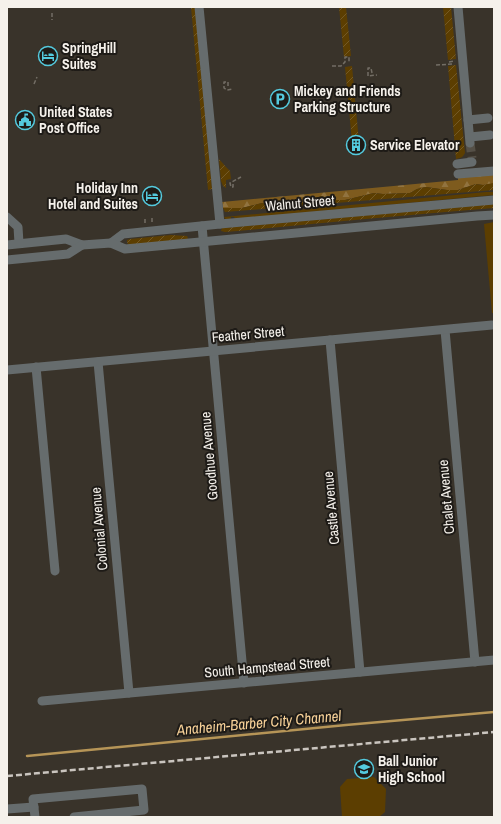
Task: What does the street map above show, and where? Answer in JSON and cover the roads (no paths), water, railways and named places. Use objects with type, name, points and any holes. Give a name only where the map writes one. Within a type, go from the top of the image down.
[{"type":"street","points":[[199,7],[220,224]]},
{"type":"street","points":[[458,7],[470,140],[490,135]]},
{"type":"street","points":[[461,44],[471,43]]},
{"type":"street","points":[[468,120],[484,116]]},
{"type":"street","points":[[457,164],[472,160],[473,172]]},
{"type":"street","points":[[458,174],[494,171]]},
{"type":"street","name":"Walnut Street","points":[[112,243],[123,234],[494,200]]},
{"type":"street","name":"Walnut Street","points":[[7,260],[68,254],[82,246],[112,243],[125,249],[469,216],[494,215]]},
{"type":"street","points":[[7,217],[18,227],[19,243]]},
{"type":"street","name":"Goodhue Avenue","points":[[202,226],[244,683]]},
{"type":"street","name":"Walnut Street","points":[[7,244],[66,239],[82,246]]},
{"type":"street","name":"Feather Street","points":[[7,370],[492,325]]},
{"type":"street","name":"Chalet Avenue","points":[[445,330],[475,662]]},
{"type":"street","name":"Castle Avenue","points":[[330,340],[360,672]]},
{"type":"street","name":"Colonial Avenue","points":[[98,362],[129,693]]},
{"type":"street","points":[[36,367],[55,571]]},
{"type":"street","name":"South Hampstead Street","points":[[42,701],[494,660]]},
{"type":"street","points":[[35,817],[34,799],[142,789],[144,810],[74,817]]},
{"type":"street","points":[[7,809],[34,807]]},
{"type":"waterway","name":"Anaheim-Barber City Channel","points":[[27,756],[494,712]]},
{"type":"tunnel","points":[[470,143],[472,158]]},
{"type":"railway","points":[[7,776],[494,732]]},
{"type":"place","name":"SpringHill Suites","points":[[48,56]]},
{"type":"place","name":"Mickey and Friends Parking Structure","points":[[280,99]]},
{"type":"place","name":"United States Post Office","points":[[25,120]]},
{"type":"place","name":"Service Elevator","points":[[356,145]]},
{"type":"place","name":"Holiday Inn Hotel and Suites","points":[[152,196]]},
{"type":"place","name":"Ball Junior High School","points":[[364,769]]}]
